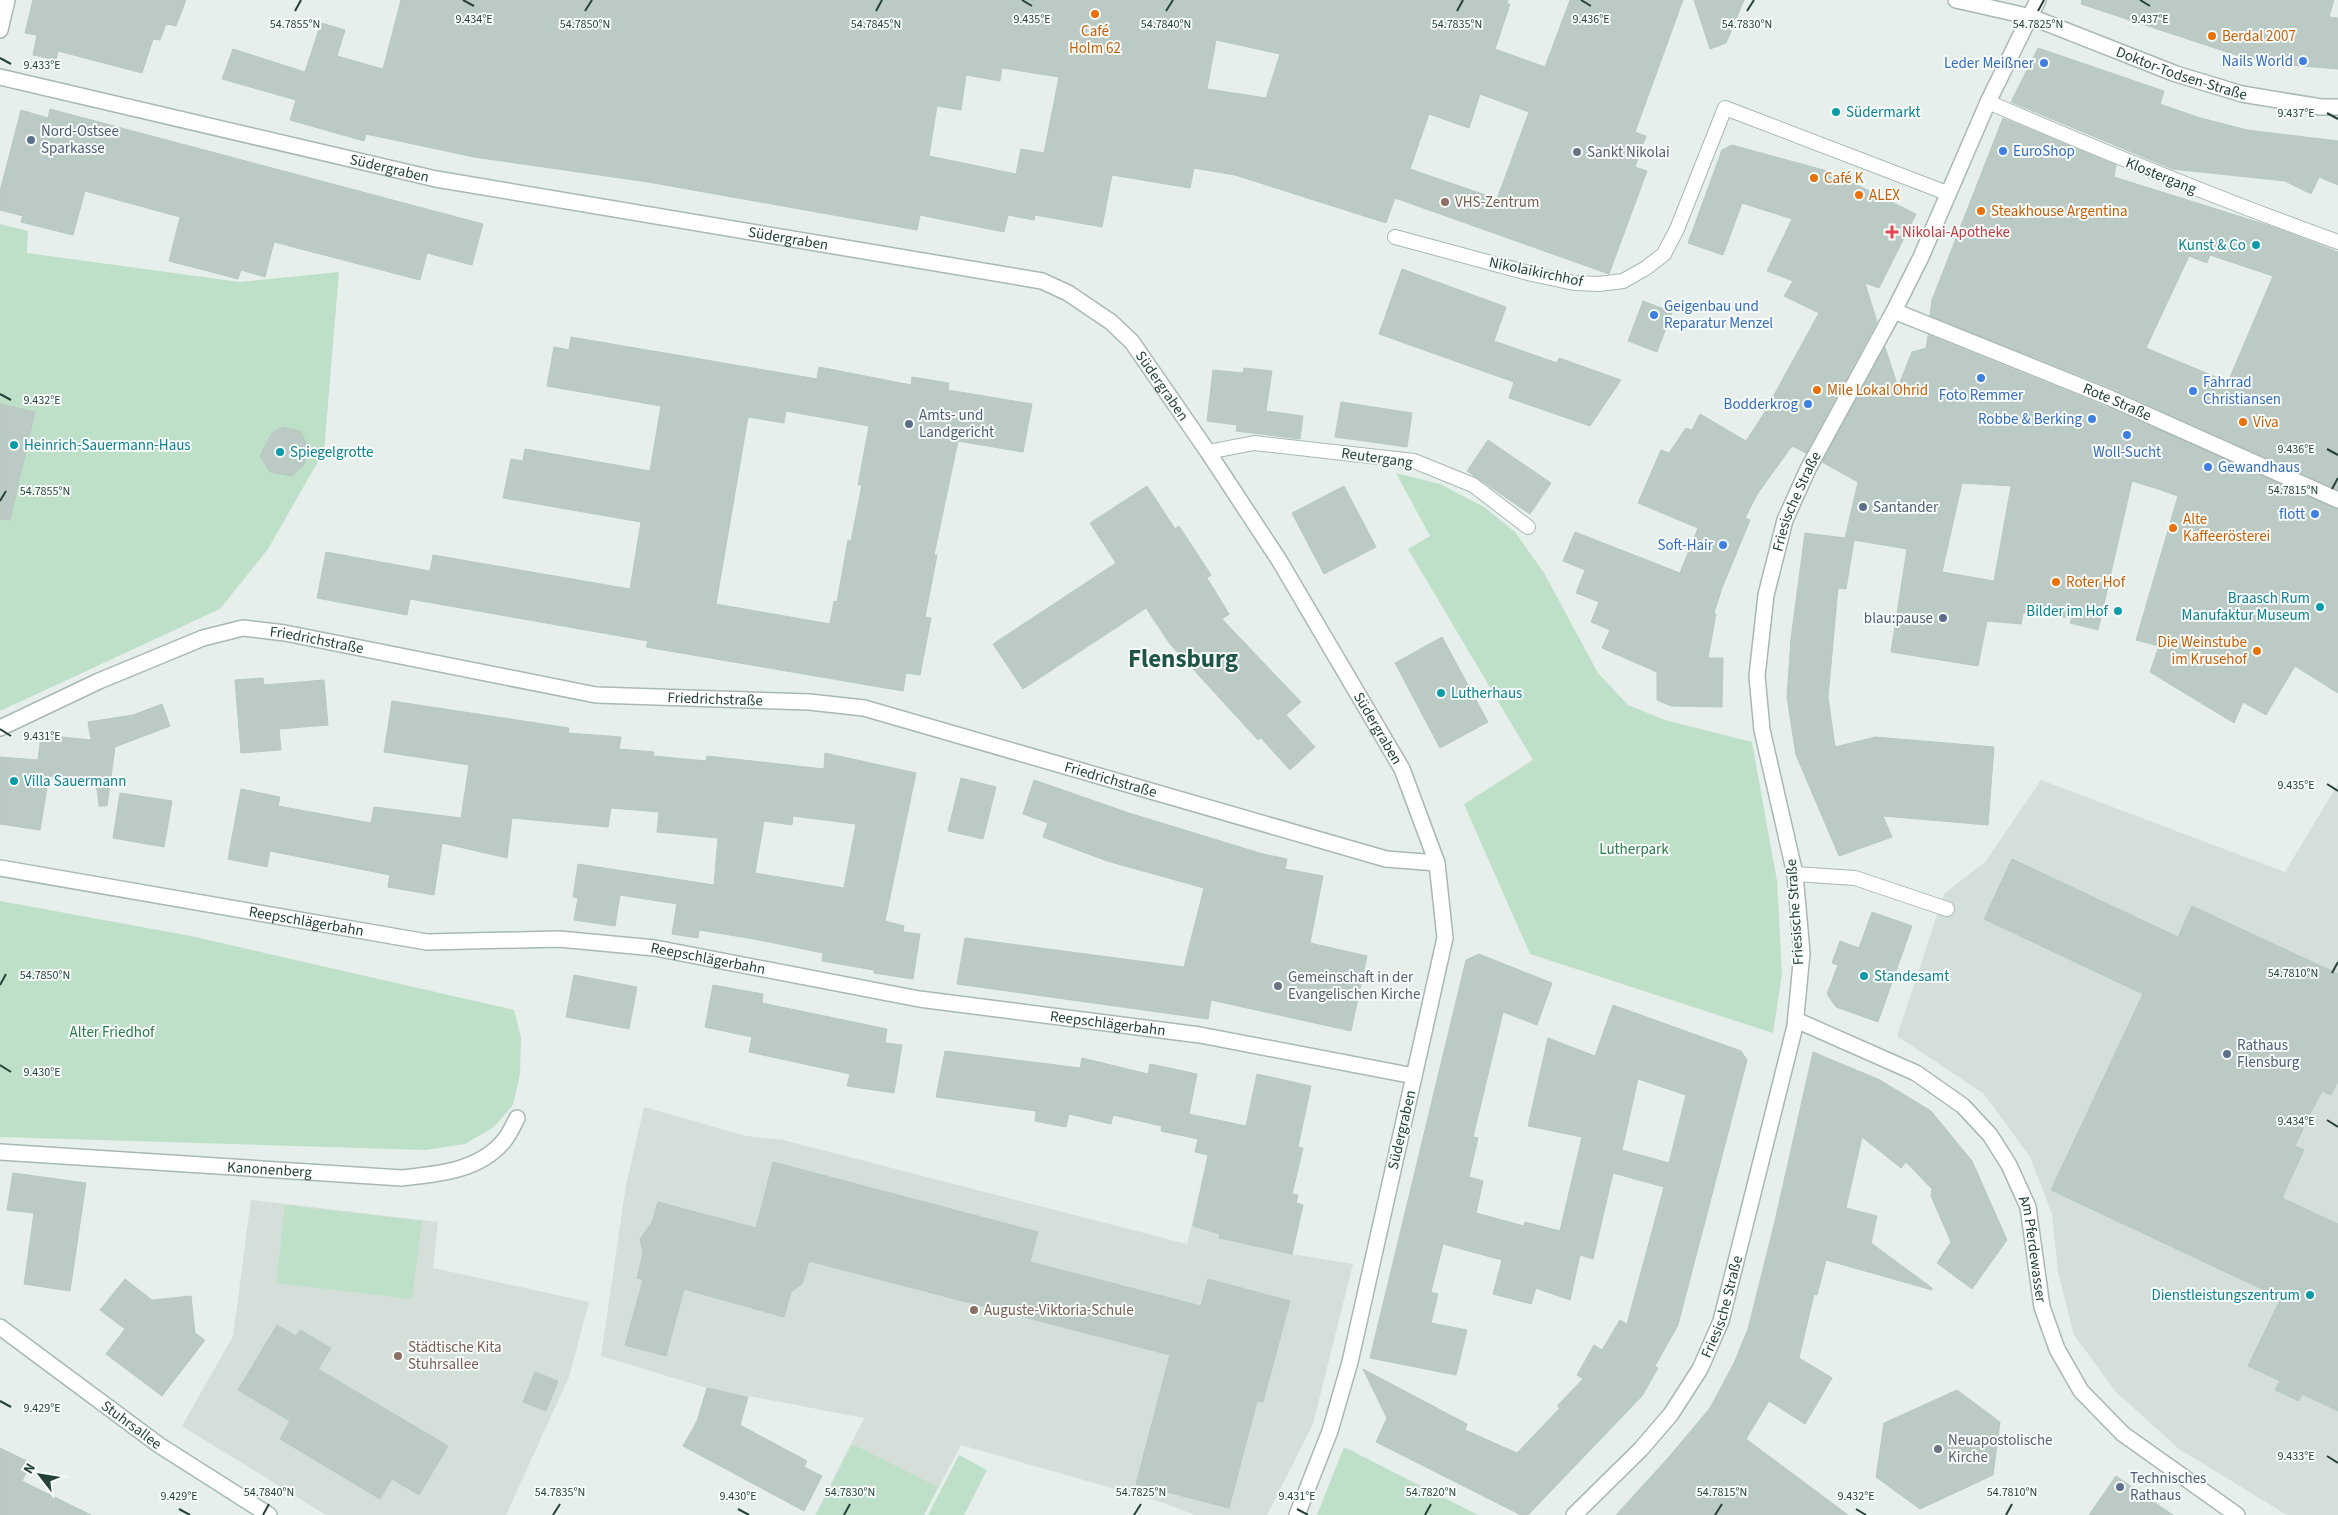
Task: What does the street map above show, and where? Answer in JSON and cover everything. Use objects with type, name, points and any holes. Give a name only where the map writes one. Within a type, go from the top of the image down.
[{"type":"street","points":[[0,30],[6,0]]},
{"type":"street","name":"Doktor-Todsen-Straße","points":[[1956,0],[2031,17],[2176,74],[2242,94],[2321,107],[2338,107]]},
{"type":"street","points":[[1894,312],[1921,257],[1947,193],[1988,102],[2038,0]]},
{"type":"street","name":"Südergraben","points":[[0,77],[436,178],[1042,280],[1068,293],[1111,322],[1132,342],[1208,452],[1279,560],[1402,769],[1437,862],[1444,938],[1350,1362],[1330,1431],[1297,1515]]},
{"type":"street","name":"Rote Straße","points":[[1894,312],[2110,398],[2338,500]]},
{"type":"street","name":"Friesische Straße","points":[[1574,1515],[1641,1449],[1672,1414],[1700,1369],[1721,1321],[1796,1020],[1802,953],[1795,874],[1762,730],[1758,676],[1766,595],[1785,520],[1792,503],[1808,469],[1894,312]]},
{"type":"street","name":"Friedrichstraße","points":[[0,728],[99,681],[203,638],[243,628],[294,635],[596,695],[809,702],[864,708],[1386,859],[1437,862]]},
{"type":"street","name":"Reepschlägerbahn","points":[[0,868],[427,942],[559,939],[655,948],[919,999],[1200,1034],[1414,1076]]},
{"type":"street","name":"Am Pferdewasser","points":[[1796,1020],[1916,1073],[1962,1106],[1990,1135],[2009,1165],[2028,1207],[2042,1307],[2057,1349],[2081,1391],[2123,1434],[2237,1515]]},
{"type":"street","name":"Kanonenberg","points":[[0,1152],[402,1178],[437,1174],[469,1166],[503,1142],[517,1118]]},
{"type":"street","name":"Stuhrsallee","points":[[0,1327],[159,1445],[268,1515]]},
{"type":"lane","name":"Klostergang","points":[[1988,102],[2219,199],[2338,242]]},
{"type":"lane","name":"Nikolaikirchhof","points":[[1395,238],[1557,279],[1599,284],[1623,281],[1646,268],[1664,254],[1677,228],[1725,108],[1947,193]]},
{"type":"lane","name":"Reutergang","points":[[1208,452],[1254,443],[1414,461],[1473,484],[1528,527]]},
{"type":"lane","points":[[1795,874],[1855,878],[1948,909]]},
{"type":"shaded area","points":[[2041,780],[2285,872],[2338,784],[2338,1515],[2287,1515],[2179,1449],[2116,1392],[2074,1335],[2058,1272],[2052,1214],[2030,1157],[1984,1094],[1897,1036],[1944,894],[1986,861]]},
{"type":"shaded area","name":"Auguste-Viktoria-Schule","points":[[644,1107],[746,1136],[783,1140],[1187,1244],[1208,1155],[1278,1191],[1298,1195],[1296,1203],[1303,1205],[1292,1254],[1353,1264],[1313,1424],[1267,1515],[1195,1515],[1161,1502],[961,1445],[924,1515],[815,1515],[864,1418],[707,1388],[601,1356],[626,1185]]},
{"type":"shaded area","name":"Städtische Kita Stuhrsallee","points":[[251,1200],[438,1222],[433,1268],[589,1302],[569,1377],[506,1515],[326,1515],[182,1426],[233,1336]]},
{"type":"green space","points":[[0,224],[28,231],[27,253],[240,282],[339,272],[324,451],[268,549],[220,609],[0,711]]},
{"type":"green space","name":"Lutherpark","points":[[1396,473],[1440,484],[1484,507],[1515,532],[1544,573],[1598,673],[1628,705],[1665,720],[1752,742],[1777,881],[1782,974],[1773,1033],[1530,954],[1464,804],[1533,760],[1408,549],[1430,536]]},
{"type":"green space","name":"Alter Friedhof","points":[[0,901],[191,936],[514,1010],[521,1038],[520,1074],[513,1105],[494,1127],[465,1144],[425,1150],[0,1137]]},
{"type":"green space","points":[[285,1205],[422,1221],[412,1299],[276,1283]]},
{"type":"green space","points":[[852,1444],[938,1487],[924,1515],[816,1515]]},
{"type":"green space","points":[[1344,1447],[1478,1515],[1317,1515]]},
{"type":"green space","points":[[959,1455],[987,1470],[964,1515],[928,1515]]},
{"type":"building","points":[[33,0],[186,0],[176,26],[166,24],[160,40],[153,39],[142,73],[58,51],[56,60],[33,55],[37,35],[25,33]]},
{"type":"building","points":[[401,0],[1508,0],[1507,4],[1510,4],[1495,49],[1545,67],[1570,0],[1683,0],[1635,132],[1646,136],[1635,167],[1647,171],[1609,274],[1395,198],[1386,223],[1235,175],[1194,168],[1190,188],[1112,175],[1102,227],[1035,215],[1034,220],[1008,215],[1004,232],[920,215],[917,230],[648,182],[474,157],[366,134],[364,141],[290,120],[296,100],[222,79],[233,49],[305,72],[321,23],[345,30],[337,56],[383,69]],"holes":[[[1216,40],[1280,54],[1266,98],[1207,89]],[[1002,68],[1059,77],[1044,153],[1021,149],[1016,174],[929,156],[937,106],[961,110],[966,75],[1000,81]],[[1480,94],[1529,112],[1497,199],[1410,169],[1429,114],[1469,128]]]},
{"type":"building","points":[[1694,0],[1744,0],[1726,43],[1710,49]]},
{"type":"building","points":[[2082,0],[2334,0],[2329,17],[2338,18],[2338,69],[2277,64],[2236,55],[2081,4]]},
{"type":"building","points":[[2038,48],[2164,91],[2160,104],[2197,117],[2247,130],[2338,141],[2338,185],[2319,177],[2311,194],[2285,181],[2172,169],[2011,102]]},
{"type":"building","points":[[50,109],[483,224],[472,265],[427,253],[420,280],[274,242],[265,277],[241,270],[238,279],[169,261],[180,217],[85,191],[73,235],[21,222],[23,216],[0,210],[0,191],[21,110],[48,118]]},
{"type":"building","points":[[2003,118],[2116,165],[2114,177],[2267,225],[2338,252],[2338,490],[2114,389],[1930,316],[1932,300]],"holes":[[[2210,255],[2273,276],[2228,382],[2146,348],[2189,256],[2207,263]]]},
{"type":"building","points":[[1732,145],[1831,172],[1916,214],[1879,288],[1865,283],[1877,322],[1806,453],[1792,446],[1758,493],[1745,518],[1750,520],[1722,588],[1714,613],[1716,614],[1708,658],[1723,658],[1722,707],[1671,706],[1657,700],[1657,672],[1602,648],[1610,630],[1591,622],[1599,602],[1576,593],[1585,570],[1563,561],[1575,532],[1680,573],[1698,528],[1638,503],[1661,450],[1669,453],[1686,428],[1692,430],[1700,414],[1746,441],[1763,415],[1819,313],[1784,296],[1793,281],[1767,271],[1792,219],[1742,203],[1723,255],[1688,243],[1722,150]]},
{"type":"building","points":[[1402,269],[1506,307],[1494,341],[1557,363],[1559,358],[1621,380],[1590,426],[1509,398],[1514,382],[1379,334]]},
{"type":"building","points":[[1643,301],[1672,312],[1657,352],[1628,341]]},
{"type":"building","points":[[1928,335],[2106,407],[2338,509],[2338,693],[2295,666],[2266,715],[2243,702],[2234,723],[2150,672],[2159,646],[2136,640],[2178,496],[2158,489],[2132,481],[2098,630],[2070,623],[2072,618],[2023,613],[2021,624],[1987,621],[1978,666],[1891,652],[1907,549],[1854,540],[1846,589],[1838,588],[1828,697],[1835,747],[1875,737],[1994,747],[1988,825],[1883,816],[1892,837],[1839,856],[1796,755],[1787,697],[1791,639],[1805,533],[1845,538],[1858,482],[1822,462],[1885,347],[1898,387],[1912,352],[1926,348]],"holes":[[[1962,483],[2011,486],[1994,581],[1942,572]]]},
{"type":"building","points":[[571,337],[817,379],[819,367],[911,385],[912,377],[949,383],[948,390],[1032,404],[1023,452],[958,441],[934,555],[937,555],[925,617],[931,618],[920,675],[906,673],[903,691],[646,647],[648,641],[410,599],[407,615],[317,598],[326,552],[430,571],[433,555],[630,589],[641,522],[503,498],[511,459],[523,461],[525,449],[650,471],[661,406],[547,386],[554,347],[569,350]],"holes":[[[786,411],[869,426],[858,485],[862,485],[851,541],[848,540],[837,602],[834,601],[830,624],[716,604],[748,417],[784,423]]]},
{"type":"building","points":[[1244,368],[1272,371],[1266,411],[1303,416],[1300,439],[1236,431],[1237,425],[1207,421],[1213,370],[1243,373]]},
{"type":"building","points":[[1341,402],[1412,413],[1407,447],[1335,437]]},
{"type":"building","name":"Heinrich-Sauermann-Haus","points":[[0,404],[35,412],[10,520],[0,519]]},
{"type":"building","name":"Spiegelgrotte","points":[[283,427],[300,431],[308,446],[304,465],[292,476],[270,472],[260,456],[272,433]]},
{"type":"building","points":[[1488,440],[1551,483],[1530,514],[1467,471]]},
{"type":"building","points":[[1147,486],[1175,529],[1179,526],[1211,575],[1207,578],[1229,614],[1222,619],[1301,702],[1286,715],[1315,747],[1290,770],[1261,738],[1258,740],[1170,644],[1146,608],[1023,689],[993,644],[1116,563],[1090,523]]},
{"type":"building","points":[[1344,486],[1376,547],[1324,574],[1292,513]]},
{"type":"building","name":"Lutherhaus","points":[[1442,637],[1488,722],[1440,748],[1395,663]]},
{"type":"building","points":[[263,678],[264,685],[324,680],[328,725],[279,729],[281,750],[241,753],[235,680]]},
{"type":"building","points":[[392,701],[569,728],[568,733],[621,737],[619,749],[654,752],[653,756],[706,761],[707,756],[824,769],[825,753],[916,773],[885,921],[904,926],[903,932],[920,934],[913,979],[874,973],[874,970],[822,961],[823,953],[754,939],[699,930],[698,938],[672,934],[677,904],[620,895],[615,926],[574,920],[578,898],[573,897],[578,864],[714,885],[718,838],[657,832],[659,812],[611,808],[608,827],[512,818],[507,858],[442,843],[434,895],[388,887],[390,875],[270,851],[267,867],[228,859],[241,789],[280,797],[278,806],[371,823],[374,807],[461,818],[469,765],[384,752]],"holes":[[[793,816],[856,824],[844,888],[755,873],[764,821],[792,825]]]},
{"type":"building","points":[[162,704],[170,726],[115,747],[107,806],[99,806],[96,781],[49,776],[40,830],[0,824],[0,757],[38,760],[41,735],[91,740],[88,722],[133,715]]},
{"type":"building","points":[[961,778],[996,787],[983,839],[948,831]]},
{"type":"building","points":[[1034,780],[1129,813],[1263,854],[1287,859],[1285,869],[1323,876],[1310,943],[1367,956],[1351,1031],[1211,1000],[1208,1019],[957,984],[965,938],[1184,967],[1204,888],[1107,861],[1043,837],[1048,823],[1023,814]]},
{"type":"building","points":[[120,793],[172,801],[164,847],[113,838]]},
{"type":"building","name":"Rathaus Flensburg","points":[[2012,859],[2178,937],[2192,906],[2338,974],[2338,1081],[2331,1095],[2322,1091],[2309,1116],[2295,1146],[2304,1150],[2282,1198],[2338,1224],[2338,1411],[2302,1394],[2299,1401],[2275,1390],[2280,1381],[2248,1366],[2281,1298],[2051,1190],[2143,994],[1984,919]]},
{"type":"building","name":"Standesamt","points":[[1872,912],[1912,926],[1878,1022],[1836,1007],[1827,994],[1838,965],[1832,963],[1840,941],[1859,948]]},
{"type":"building","points":[[1479,954],[1552,983],[1537,1025],[1503,1012],[1473,1137],[1478,1138],[1469,1177],[1483,1181],[1476,1213],[1524,1226],[1525,1222],[1560,1231],[1582,1137],[1528,1126],[1548,1038],[1595,1056],[1613,1005],[1741,1051],[1747,1060],[1678,1325],[1655,1366],[1658,1368],[1642,1396],[1528,1515],[1521,1515],[1376,1442],[1387,1418],[1363,1369],[1467,1424],[1465,1430],[1517,1453],[1560,1408],[1557,1406],[1583,1379],[1577,1375],[1594,1345],[1602,1350],[1620,1320],[1627,1324],[1664,1187],[1613,1173],[1593,1259],[1580,1255],[1570,1300],[1536,1288],[1531,1304],[1493,1294],[1502,1260],[1443,1244],[1431,1292],[1438,1294],[1431,1323],[1467,1330],[1456,1375],[1370,1358],[1466,960]],"holes":[[[1638,1079],[1686,1095],[1669,1163],[1622,1150]]]},
{"type":"building","points":[[574,975],[637,987],[629,1029],[566,1017]]},
{"type":"building","points":[[713,985],[763,994],[762,1003],[887,1029],[885,1043],[902,1045],[894,1093],[847,1086],[850,1074],[749,1052],[752,1037],[705,1027]]},
{"type":"building","points":[[945,1051],[1080,1068],[1082,1058],[1148,1074],[1150,1064],[1197,1074],[1189,1114],[1246,1126],[1257,1074],[1311,1086],[1298,1147],[1303,1148],[1292,1194],[1298,1195],[1296,1203],[1303,1205],[1292,1254],[1219,1238],[1220,1234],[1193,1226],[1208,1155],[1195,1152],[1198,1139],[1161,1131],[1162,1126],[1113,1115],[1111,1124],[1069,1114],[1066,1127],[1035,1121],[1036,1111],[936,1097]]},
{"type":"building","points":[[1813,1052],[1880,1080],[1931,1111],[1972,1161],[2007,1240],[1972,1289],[1937,1263],[1951,1242],[1931,1196],[1932,1189],[1906,1162],[1901,1168],[1862,1137],[1846,1208],[1877,1216],[1871,1243],[1932,1288],[1932,1290],[1826,1260],[1817,1295],[1814,1294],[1799,1358],[1832,1378],[1805,1424],[1769,1401],[1746,1439],[1848,1515],[1616,1515],[1710,1408],[1734,1363],[1748,1329],[1775,1221]]},
{"type":"building","points":[[773,1162],[1038,1232],[1030,1262],[1201,1306],[1208,1279],[1290,1301],[1263,1402],[1257,1401],[1229,1508],[1136,1484],[1170,1355],[809,1261],[802,1284],[791,1292],[784,1317],[684,1289],[666,1356],[625,1345],[643,1280],[637,1278],[643,1253],[640,1239],[652,1222],[658,1202],[756,1228]]},
{"type":"building","points":[[13,1173],[86,1183],[70,1291],[24,1284],[34,1213],[7,1210]]},
{"type":"building","points":[[125,1279],[152,1300],[191,1296],[195,1333],[205,1340],[162,1396],[106,1354],[125,1329],[100,1310]]},
{"type":"building","points":[[277,1325],[296,1336],[300,1330],[331,1348],[318,1369],[448,1446],[419,1495],[392,1479],[380,1499],[280,1439],[290,1421],[238,1390]]},
{"type":"building","points":[[535,1372],[558,1381],[546,1411],[523,1402]]},
{"type":"building","points":[[707,1388],[748,1397],[740,1425],[807,1461],[804,1467],[822,1476],[804,1511],[683,1446],[697,1421]]},
{"type":"building","name":"Neuapostolische Kirche","points":[[1957,1390],[2000,1422],[1993,1475],[1920,1509],[1876,1477],[1884,1423]]},
{"type":"building","points":[[0,1448],[31,1463],[22,1481],[91,1515],[0,1515]]},
{"type":"building","name":"Technisches Rathaus","points":[[2116,1476],[2173,1515],[2089,1515]]},
{"type":"place","name":"Café Holm 62","points":[[1095,14]]},
{"type":"place","name":"Berdal 2007","points":[[2212,36]]},
{"type":"place","name":"Nails World","points":[[2303,61]]},
{"type":"place","name":"Leder Meißner","points":[[2044,63]]},
{"type":"place","name":"Südermarkt","points":[[1836,112]]},
{"type":"place","name":"Nord-Ostsee Sparkasse","points":[[31,140]]},
{"type":"place","name":"EuroShop","points":[[2003,151]]},
{"type":"place","name":"Sankt Nikolai","points":[[1577,152]]},
{"type":"place","name":"Café K","points":[[1814,178]]},
{"type":"place","name":"ALEX","points":[[1859,195]]},
{"type":"place","name":"VHS-Zentrum","points":[[1445,202]]},
{"type":"place","name":"Steakhouse Argentina","points":[[1981,211]]},
{"type":"place","name":"Nikolai-Apotheke","points":[[1892,232]]},
{"type":"place","name":"Kunst & Co","points":[[2256,245]]},
{"type":"place","name":"Geigenbau und Reparatur Menzel","points":[[1654,315]]},
{"type":"place","name":"Foto Remmer","points":[[1981,378]]},
{"type":"place","name":"Mile Lokal Ohrid","points":[[1817,390]]},
{"type":"place","name":"Fahrrad Christiansen","points":[[2193,391]]},
{"type":"place","name":"Bodderkrog","points":[[1808,404]]},
{"type":"place","name":"Robbe & Berking","points":[[2092,419]]},
{"type":"place","name":"Viva","points":[[2243,422]]},
{"type":"place","name":"Amts- und Landgericht","points":[[909,424]]},
{"type":"place","name":"Woll-Sucht","points":[[2127,435]]},
{"type":"place","name":"Heinrich-Sauermann-Haus","points":[[14,445]]},
{"type":"place","name":"Spiegelgrotte","points":[[280,452]]},
{"type":"place","name":"Gewandhaus","points":[[2208,467]]},
{"type":"place","name":"Santander","points":[[1863,507]]},
{"type":"place","name":"flott","points":[[2315,514]]},
{"type":"place","name":"Alte Kaffeerösterei","points":[[2173,528]]},
{"type":"place","name":"Soft-Hair","points":[[1723,545]]},
{"type":"place","name":"Roter Hof","points":[[2056,582]]},
{"type":"place","name":"Braasch Rum Manufaktur Museum","points":[[2320,607]]},
{"type":"place","name":"Bilder im Hof","points":[[2118,611]]},
{"type":"place","name":"blau:pause","points":[[1943,618]]},
{"type":"place","name":"Die Weinstube im Krusehof","points":[[2257,651]]},
{"type":"place","name":"Lutherhaus","points":[[1441,693]]},
{"type":"place","name":"Villa Sauermann","points":[[14,781]]},
{"type":"place","name":"Standesamt","points":[[1864,976]]},
{"type":"place","name":"Gemeinschaft in der Evangelischen Kirche","points":[[1278,986]]},
{"type":"place","name":"Rathaus Flensburg","points":[[2227,1054]]},
{"type":"place","name":"Dienstleistungszentrum","points":[[2310,1295]]},
{"type":"place","name":"Auguste-Viktoria-Schule","points":[[974,1310]]},
{"type":"place","name":"Städtische Kita Stuhrsallee","points":[[398,1356]]},
{"type":"place","name":"Neuapostolische Kirche","points":[[1938,1449]]},
{"type":"place","name":"Technisches Rathaus","points":[[2120,1487]]},
{"type":"district","name":"Flensburg","points":[[1183,659]]}]
